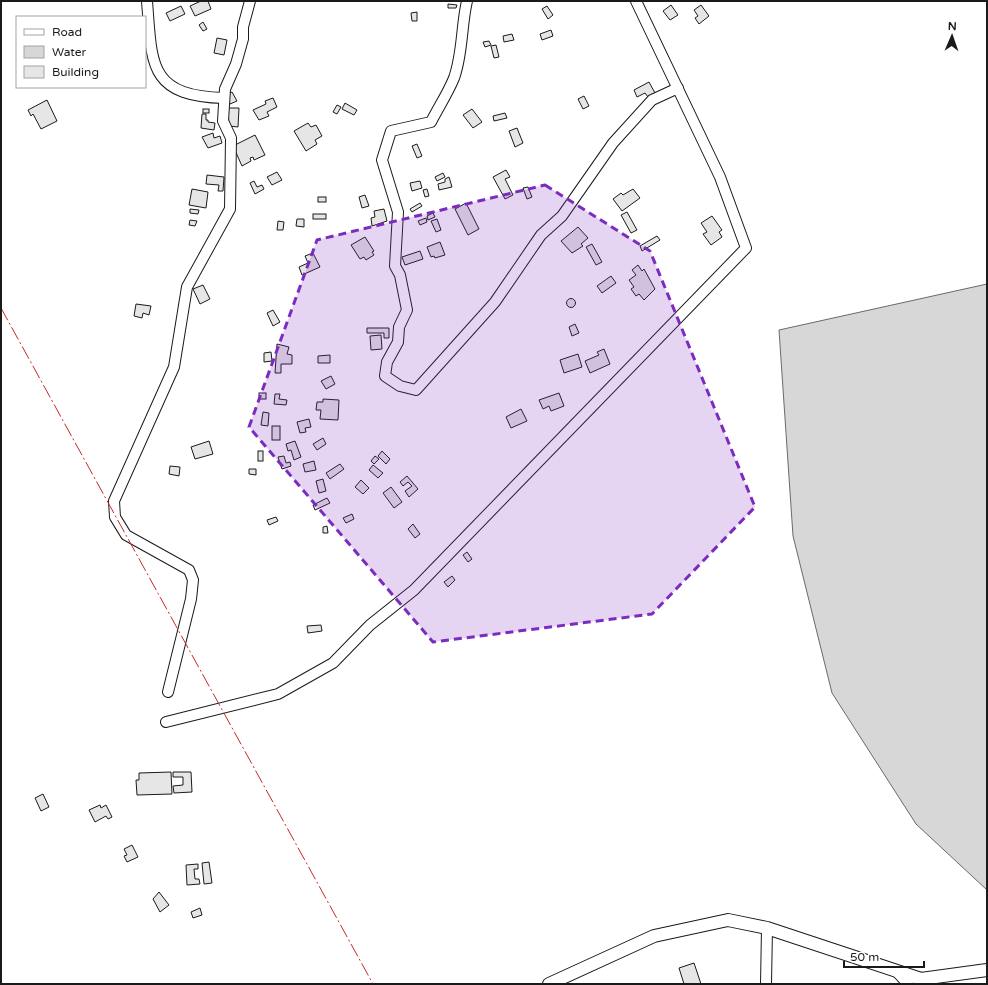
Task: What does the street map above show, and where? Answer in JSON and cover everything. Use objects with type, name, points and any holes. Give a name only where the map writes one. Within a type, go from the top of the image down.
[{"type":"street","points":[[147,1],[150,46],[156,71],[166,82],[184,92],[202,97],[224,98]]},
{"type":"street","points":[[168,692],[191,600],[193,580],[189,570],[126,535],[115,517],[114,501],[174,367],[187,287],[230,209],[231,138],[224,121],[224,98],[225,89],[236,64],[243,38],[243,27],[250,1]]},
{"type":"street","points":[[467,1],[462,30],[462,46],[454,79],[431,122],[391,130],[382,160],[398,212],[395,266],[400,275],[406,310],[399,327],[398,342],[387,362],[384,376],[400,386],[416,390],[495,302],[542,235],[562,216],[613,143],[652,100],[678,88]]},
{"type":"street","points":[[166,722],[278,694],[333,663],[370,625],[414,590],[746,248],[720,177],[636,1]]},
{"type":"street","points":[[549,984],[654,936],[728,920],[767,928],[921,979],[987,970]]},
{"type":"street","points":[[766,984],[767,928]]},
{"type":"street","points":[[896,971],[908,984]]},
{"type":"highlighted area","points":[[545,185],[650,251],[755,507],[652,614],[433,642],[249,427],[317,240]]},
{"type":"water","points":[[987,284],[987,890],[916,824],[832,693],[793,536],[779,330]]},
{"type":"building","points":[[201,1],[208,1],[211,9],[195,16],[190,6]]},
{"type":"building","points":[[448,4],[457,5],[456,8],[448,8]]},
{"type":"building","points":[[671,5],[678,15],[670,20],[663,11]]},
{"type":"building","points":[[701,5],[709,16],[699,24],[695,18],[698,16],[694,10]]},
{"type":"building","points":[[181,6],[185,14],[170,21],[166,13]]},
{"type":"building","points":[[547,6],[553,15],[548,19],[542,9]]},
{"type":"building","points":[[417,12],[417,21],[412,21],[411,13]]},
{"type":"building","points":[[203,22],[207,29],[203,31],[199,25]]},
{"type":"building","points":[[551,30],[553,36],[542,40],[540,34]]},
{"type":"building","points":[[512,34],[514,40],[504,42],[503,36]]},
{"type":"building","points":[[217,38],[227,40],[224,55],[214,53]]},
{"type":"building","points":[[489,41],[491,45],[485,47],[483,42]]},
{"type":"building","points":[[496,45],[499,57],[494,58],[491,46]]},
{"type":"building","points":[[649,82],[655,93],[648,97],[645,93],[637,97],[634,90]]},
{"type":"building","points":[[232,92],[237,101],[230,104],[225,95]]},
{"type":"building","points":[[584,96],[589,106],[583,109],[578,99]]},
{"type":"building","points":[[273,98],[277,107],[267,112],[269,116],[259,120],[253,110],[266,104],[265,101]]},
{"type":"building","points":[[47,100],[57,121],[41,129],[33,114],[31,116],[28,110]]},
{"type":"building","points":[[345,103],[357,110],[354,115],[342,109]]},
{"type":"building","points":[[337,105],[341,107],[337,114],[333,112]]},
{"type":"building","points":[[228,108],[239,108],[238,127],[229,126]]},
{"type":"building","points":[[203,109],[209,109],[209,113],[203,113]]},
{"type":"building","points":[[472,109],[482,122],[473,128],[463,115]]},
{"type":"building","points":[[505,113],[507,118],[494,121],[493,116]]},
{"type":"building","points":[[202,114],[206,114],[206,120],[208,120],[208,122],[215,123],[214,130],[201,128]]},
{"type":"building","points":[[308,123],[311,127],[316,125],[322,136],[315,140],[317,144],[306,151],[294,131]]},
{"type":"building","points":[[517,128],[523,143],[515,147],[509,131]]},
{"type":"building","points":[[213,133],[214,138],[220,136],[222,143],[208,148],[202,137]]},
{"type":"building","points":[[255,135],[265,155],[254,160],[253,157],[250,158],[251,161],[242,166],[233,146]]},
{"type":"building","points":[[417,144],[422,156],[417,158],[412,146]]},
{"type":"building","points":[[506,170],[510,177],[505,179],[513,195],[505,199],[493,177]]},
{"type":"building","points":[[277,172],[282,180],[272,185],[267,177]]},
{"type":"building","points":[[443,173],[445,177],[437,181],[435,177]]},
{"type":"building","points":[[207,175],[224,177],[223,191],[218,191],[219,185],[206,184]]},
{"type":"building","points":[[449,177],[452,187],[439,190],[438,184],[445,182],[445,179]]},
{"type":"building","points":[[254,181],[257,187],[262,185],[264,189],[255,194],[250,183]]},
{"type":"building","points":[[420,181],[422,188],[412,191],[410,183]]},
{"type":"building","points":[[528,187],[532,197],[527,199],[523,188]]},
{"type":"building","points":[[192,189],[208,192],[206,208],[189,205]]},
{"type":"building","points":[[427,189],[429,196],[425,197],[423,190]]},
{"type":"building","points":[[633,189],[640,198],[622,211],[613,199],[621,193],[623,195]]},
{"type":"building","points":[[365,195],[369,206],[362,208],[359,197]]},
{"type":"building","points":[[318,197],[326,197],[326,202],[318,202]]},
{"type":"building","points":[[420,203],[422,206],[412,212],[410,209]]},
{"type":"building","points":[[466,203],[479,229],[468,235],[455,209]]},
{"type":"building","points":[[190,209],[199,210],[198,214],[190,213]]},
{"type":"building","points":[[384,209],[387,221],[372,226],[371,218],[375,217],[374,211]]},
{"type":"building","points":[[627,212],[637,230],[631,233],[621,215]]},
{"type":"building","points":[[433,213],[435,217],[428,220],[427,216]]},
{"type":"building","points":[[313,214],[326,214],[326,219],[313,219]]},
{"type":"building","points":[[712,216],[722,230],[719,232],[722,237],[711,245],[703,234],[707,232],[701,223]]},
{"type":"building","points":[[426,218],[427,222],[420,225],[418,221]]},
{"type":"building","points":[[297,219],[304,219],[304,227],[296,226]]},
{"type":"building","points":[[437,219],[441,230],[436,232],[431,221]]},
{"type":"building","points":[[190,220],[197,221],[195,226],[189,225]]},
{"type":"building","points":[[278,221],[284,222],[283,230],[277,230]]},
{"type":"building","points":[[578,227],[588,238],[581,244],[583,246],[572,253],[561,241]]},
{"type":"building","points":[[657,236],[660,240],[642,251],[640,246]]},
{"type":"building","points":[[365,237],[374,251],[372,252],[374,255],[366,260],[364,257],[360,259],[351,245]]},
{"type":"building","points":[[440,242],[445,255],[435,258],[434,256],[431,257],[427,247]]},
{"type":"building","points":[[592,244],[602,262],[596,265],[586,247]]},
{"type":"building","points":[[420,251],[423,259],[405,265],[402,257]]},
{"type":"building","points":[[313,253],[320,267],[302,275],[299,267],[308,263],[305,256]]},
{"type":"building","points":[[638,265],[642,271],[644,269],[655,289],[644,300],[639,294],[636,296],[631,289],[634,287],[629,280],[636,275],[632,270]]},
{"type":"building","points":[[611,276],[616,283],[602,293],[597,286]]},
{"type":"building","points":[[203,285],[210,299],[200,304],[193,289]]},
{"type":"building","points":[[569,299],[573,299],[575,303],[573,307],[569,307],[567,305],[567,301]]},
{"type":"building","points":[[136,304],[151,306],[149,315],[143,313],[142,318],[134,316]]},
{"type":"building","points":[[273,310],[280,322],[273,326],[267,313]]},
{"type":"building","points":[[575,324],[579,333],[572,336],[569,327]]},
{"type":"building","points":[[367,328],[389,328],[389,338],[384,338],[384,333],[367,333]]},
{"type":"building","points":[[381,335],[382,349],[371,350],[370,336]]},
{"type":"building","points":[[277,344],[289,347],[287,354],[292,355],[292,364],[281,364],[281,373],[275,373]]},
{"type":"building","points":[[604,349],[610,364],[590,373],[585,361],[599,355],[597,352]]},
{"type":"building","points":[[271,352],[272,361],[264,362],[264,353]]},
{"type":"building","points":[[578,354],[582,367],[564,373],[560,360]]},
{"type":"building","points":[[330,355],[330,363],[318,363],[318,356]]},
{"type":"building","points":[[331,376],[335,384],[326,389],[321,381]]},
{"type":"building","points":[[259,393],[266,393],[266,399],[259,399]]},
{"type":"building","points":[[559,393],[564,406],[551,411],[549,406],[543,409],[539,400]]},
{"type":"building","points":[[275,394],[280,394],[279,399],[287,400],[286,405],[274,404]]},
{"type":"building","points":[[323,399],[339,400],[338,420],[320,419],[321,410],[316,410],[317,402],[323,402]]},
{"type":"building","points":[[521,409],[527,421],[511,428],[506,417]]},
{"type":"building","points":[[263,412],[269,413],[268,426],[261,425]]},
{"type":"building","points":[[309,419],[311,427],[305,428],[306,432],[300,433],[297,422]]},
{"type":"building","points":[[272,426],[280,426],[280,440],[272,440]]},
{"type":"building","points":[[323,438],[326,444],[317,450],[313,444]]},
{"type":"building","points":[[209,441],[213,454],[195,459],[191,447]]},
{"type":"building","points":[[295,441],[301,457],[294,460],[291,450],[288,451],[286,444]]},
{"type":"building","points":[[258,451],[263,451],[263,461],[258,461]]},
{"type":"building","points":[[382,451],[390,459],[386,464],[378,456]]},
{"type":"building","points":[[284,456],[286,463],[290,462],[291,466],[282,469],[278,457]]},
{"type":"building","points":[[375,456],[379,459],[374,464],[371,461]]},
{"type":"building","points":[[314,461],[316,470],[305,472],[303,464]]},
{"type":"building","points":[[340,464],[344,469],[330,479],[326,473]]},
{"type":"building","points":[[373,465],[383,473],[378,478],[369,470]]},
{"type":"building","points":[[170,466],[180,467],[179,476],[169,474]]},
{"type":"building","points":[[249,469],[256,469],[256,475],[249,474]]},
{"type":"building","points":[[407,476],[418,489],[409,497],[405,491],[412,486],[408,482],[403,486],[400,482]]},
{"type":"building","points":[[323,479],[326,491],[319,493],[316,481]]},
{"type":"building","points":[[361,480],[369,488],[363,494],[355,487]]},
{"type":"building","points":[[391,487],[402,502],[394,508],[383,493]]},
{"type":"building","points":[[327,498],[330,503],[315,510],[313,505]]},
{"type":"building","points":[[352,514],[354,519],[346,523],[343,518]]},
{"type":"building","points":[[276,517],[278,521],[269,525],[267,520]]},
{"type":"building","points":[[413,524],[420,534],[415,538],[408,529]]},
{"type":"building","points":[[327,526],[328,533],[323,533],[323,527]]},
{"type":"building","points":[[467,552],[472,559],[468,562],[463,555]]},
{"type":"building","points":[[452,576],[455,580],[448,587],[444,582]]},
{"type":"building","points":[[321,625],[322,631],[308,633],[307,626]]},
{"type":"building","points":[[171,772],[172,794],[137,795],[136,780],[139,780],[139,773]]},
{"type":"building","points":[[173,772],[191,772],[192,792],[174,793],[173,786],[183,785],[183,777],[173,777]]},
{"type":"building","points":[[43,794],[49,807],[41,811],[35,798]]},
{"type":"building","points":[[100,805],[101,808],[106,805],[112,817],[108,819],[106,816],[95,822],[89,810]]},
{"type":"building","points":[[132,845],[138,857],[127,862],[124,856],[127,855],[124,849]]},
{"type":"building","points":[[209,862],[212,883],[204,884],[202,863]]},
{"type":"building","points":[[198,864],[198,869],[194,869],[195,879],[199,879],[200,884],[187,885],[186,865]]},
{"type":"building","points":[[159,892],[169,905],[160,912],[153,899]]},
{"type":"building","points":[[200,908],[202,915],[193,918],[191,912]]},
{"type":"building","points":[[694,963],[701,984],[684,984],[679,968]]},
{"type":"power","points":[[1,308],[373,984]]}]
